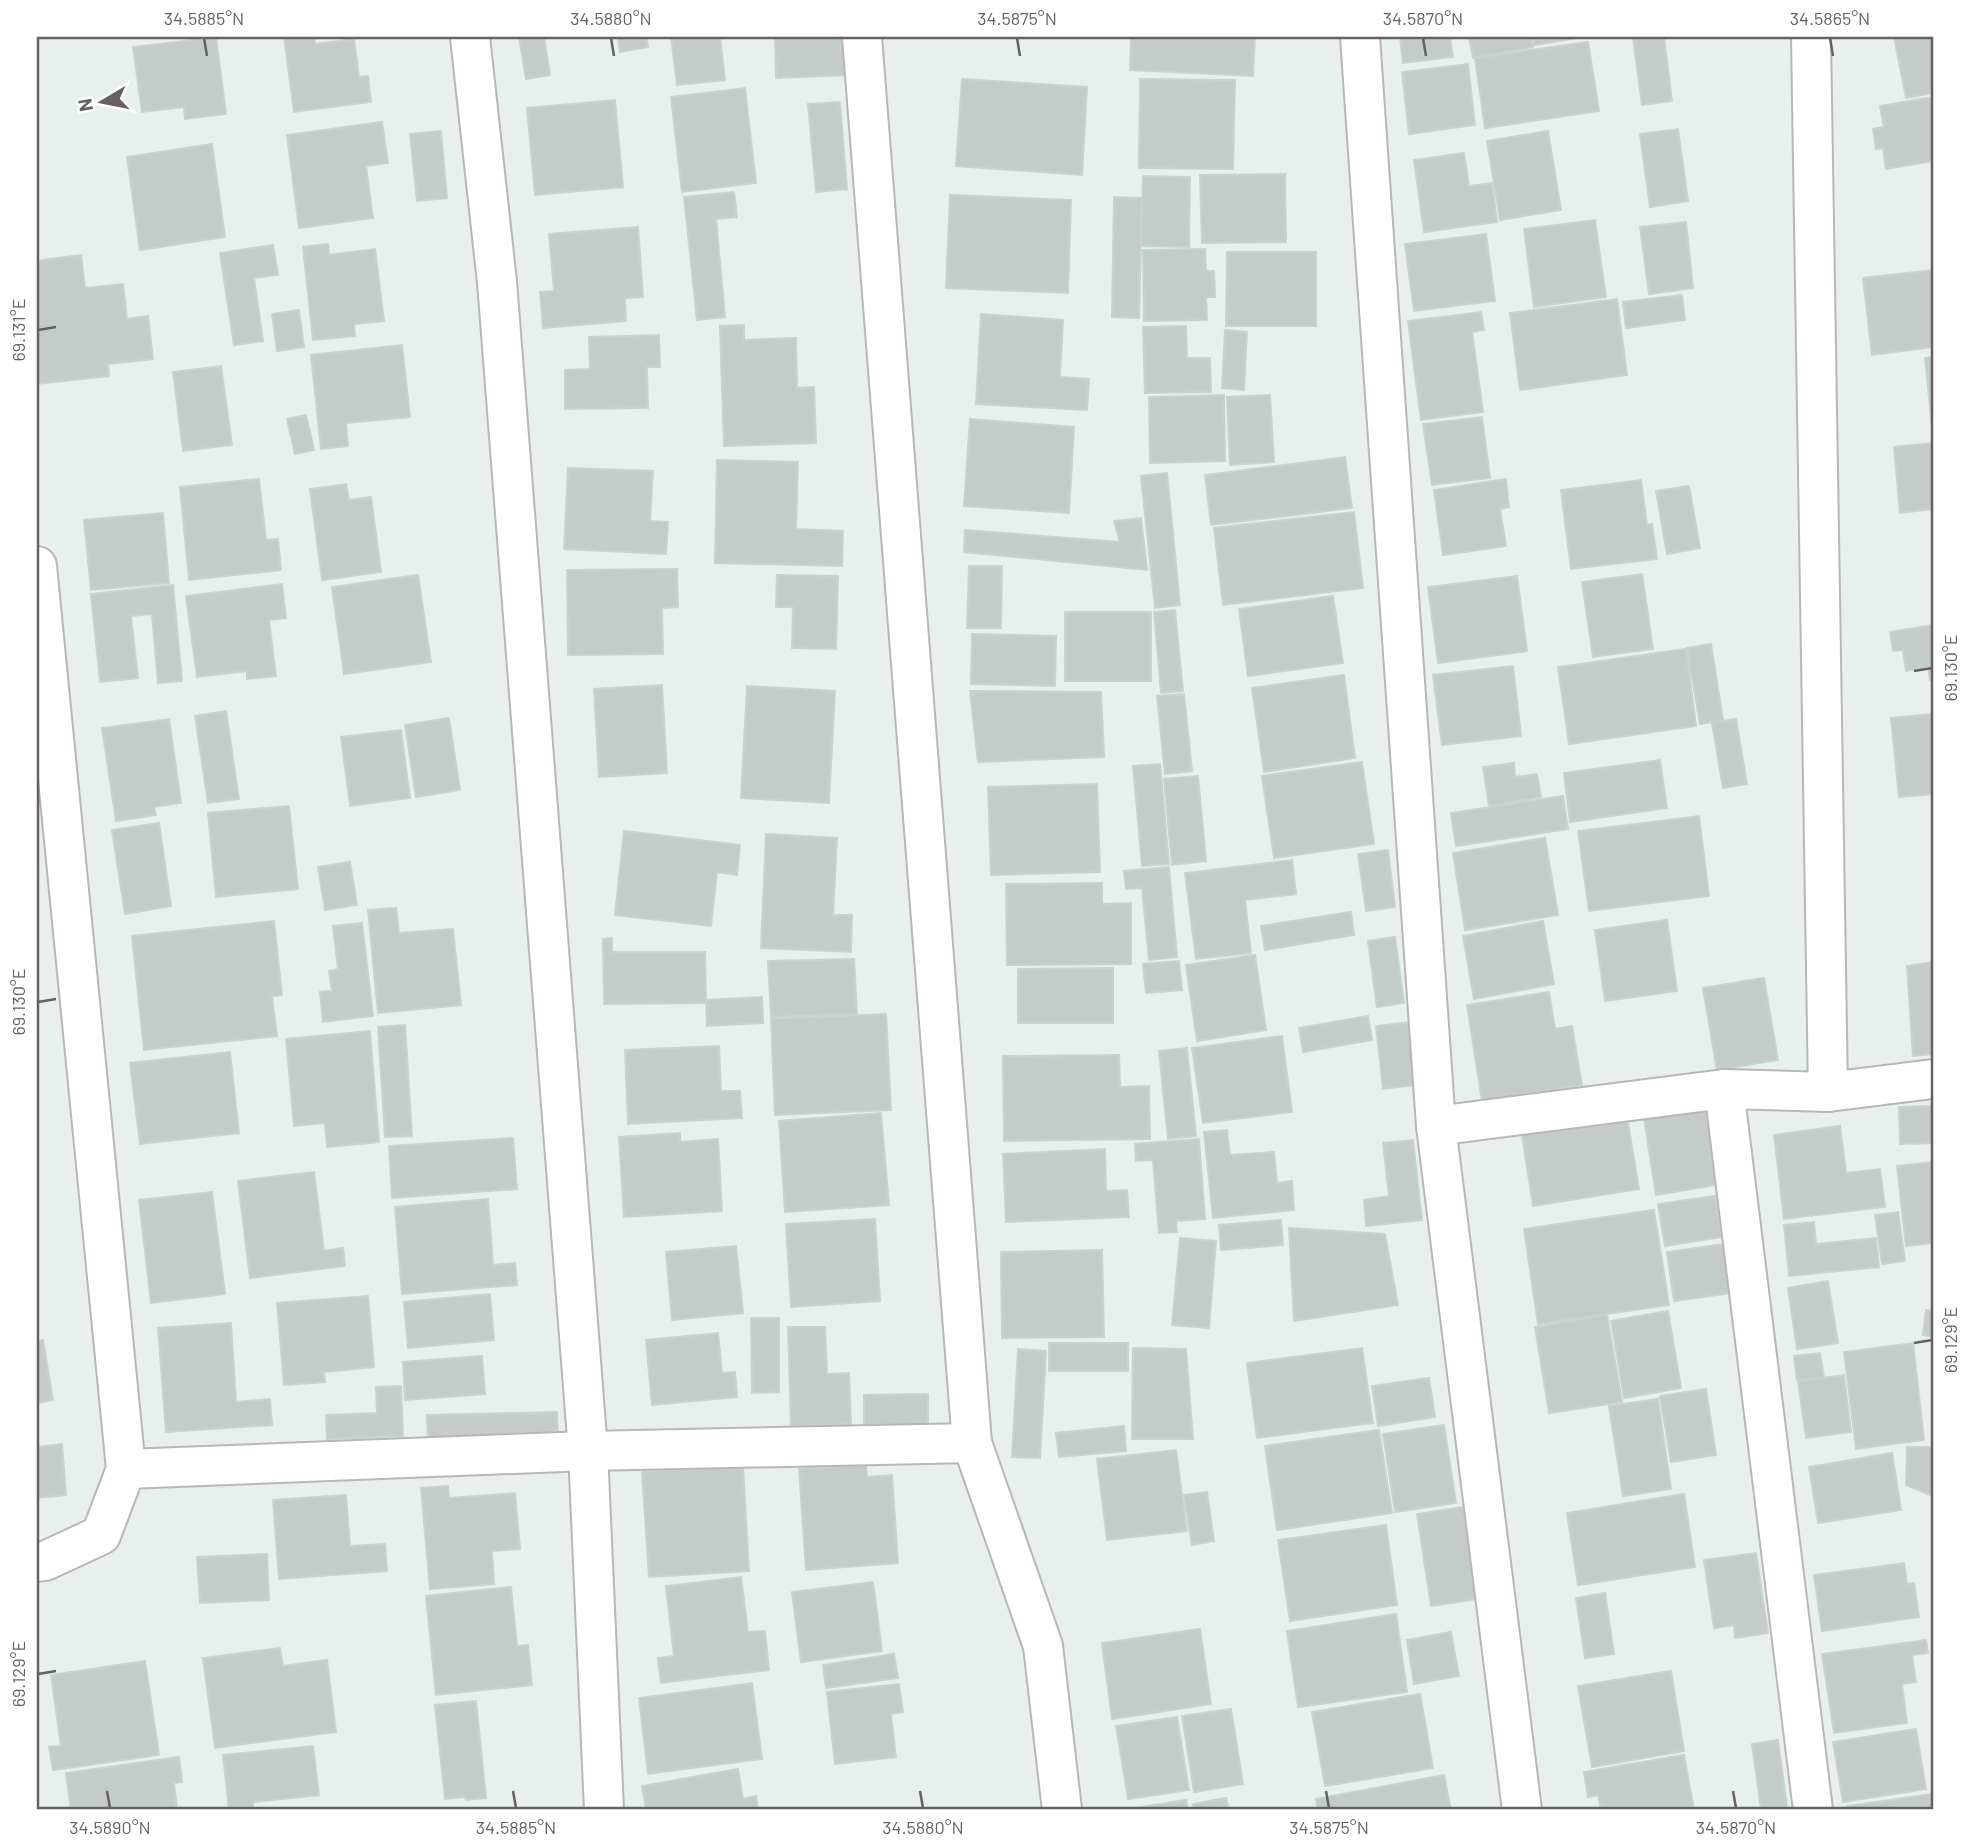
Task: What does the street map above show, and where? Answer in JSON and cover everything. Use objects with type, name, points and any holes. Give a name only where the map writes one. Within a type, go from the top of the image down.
[{"type":"street","points":[[470,37],[497,282],[588,1451],[604,1810]]},
{"type":"street","points":[[862,37],[972,1443],[1043,1646],[1062,1810]]},
{"type":"street","points":[[1360,37],[1436,1126],[1522,1810]]},
{"type":"street","points":[[1811,37],[1828,1092]]},
{"type":"street","points":[[37,566],[126,1469],[101,1535],[45,1561],[37,1562]]},
{"type":"street","points":[[1436,1126],[1724,1089],[1828,1092],[1933,1079]]},
{"type":"street","points":[[1724,1089],[1813,1810]]},
{"type":"street","points":[[126,1469],[588,1451],[972,1443]]},
{"type":"building","points":[[216,37],[226,114],[185,119],[184,107],[142,112],[133,47]]},
{"type":"building","points":[[284,37],[314,37],[315,44],[354,39],[359,77],[368,76],[371,102],[294,112]]},
{"type":"building","points":[[519,37],[544,37],[550,75],[526,79]]},
{"type":"building","points":[[618,37],[646,37],[648,47],[620,52]]},
{"type":"building","points":[[671,37],[720,37],[725,80],[677,85]]},
{"type":"building","points":[[775,37],[850,37],[851,75],[776,78]]},
{"type":"building","points":[[1131,37],[1255,37],[1253,76],[1130,70]]},
{"type":"building","points":[[1400,37],[1450,37],[1453,57],[1403,63]]},
{"type":"building","points":[[1469,37],[1531,37],[1533,47],[1473,58]]},
{"type":"building","points":[[1533,37],[1578,37],[1578,38],[1534,45]]},
{"type":"building","points":[[1664,37],[1672,101],[1642,105],[1633,38]]},
{"type":"building","points":[[1894,37],[1933,37],[1933,93],[1906,98]]},
{"type":"building","points":[[1588,42],[1599,111],[1485,128],[1475,58]]},
{"type":"building","points":[[1468,64],[1475,125],[1409,134],[1402,72]]},
{"type":"building","points":[[962,79],[1087,87],[1082,175],[956,166]]},
{"type":"building","points":[[1140,79],[1235,80],[1233,169],[1139,168]]},
{"type":"building","points":[[745,88],[756,183],[682,192],[671,97]]},
{"type":"building","points":[[1933,97],[1933,161],[1886,169],[1883,148],[1876,149],[1873,129],[1884,127],[1880,106]]},
{"type":"building","points":[[615,100],[623,187],[535,195],[527,108]]},
{"type":"building","points":[[840,102],[847,189],[816,192],[808,104]]},
{"type":"building","points":[[382,122],[388,163],[366,166],[373,218],[299,228],[287,135]]},
{"type":"building","points":[[1678,129],[1688,201],[1650,207],[1640,134]]},
{"type":"building","points":[[441,131],[447,198],[417,201],[410,134]]},
{"type":"building","points":[[1548,131],[1561,210],[1500,220],[1487,141]]},
{"type":"building","points":[[212,144],[225,237],[140,250],[127,157]]},
{"type":"building","points":[[1464,153],[1469,186],[1492,183],[1497,222],[1424,232],[1414,160]]},
{"type":"building","points":[[1285,174],[1286,242],[1202,243],[1200,175]]},
{"type":"building","points":[[1143,176],[1190,177],[1189,247],[1141,246]]},
{"type":"building","points":[[734,192],[737,217],[716,219],[725,317],[697,320],[684,197]]},
{"type":"building","points":[[950,195],[1071,200],[1068,293],[946,288]]},
{"type":"building","points":[[1114,197],[1142,198],[1139,318],[1112,317]]},
{"type":"building","points":[[1595,220],[1606,297],[1534,307],[1524,229]]},
{"type":"building","points":[[1686,222],[1693,288],[1649,294],[1640,227]]},
{"type":"building","points":[[638,227],[643,297],[625,298],[626,321],[543,328],[540,292],[554,291],[549,234]]},
{"type":"building","points":[[1486,234],[1495,301],[1414,311],[1405,244]]},
{"type":"building","points":[[328,244],[329,255],[375,249],[384,321],[354,324],[355,336],[313,340],[303,247]]},
{"type":"building","points":[[273,245],[278,275],[254,278],[263,341],[234,345],[220,253]]},
{"type":"building","points":[[1205,249],[1206,271],[1214,271],[1215,297],[1206,297],[1207,320],[1144,321],[1143,250]]},
{"type":"building","points":[[1227,252],[1316,252],[1316,326],[1226,326]]},
{"type":"building","points":[[81,255],[85,288],[123,284],[127,319],[148,316],[153,359],[108,364],[109,376],[37,384],[37,263]]},
{"type":"building","points":[[1933,270],[1933,347],[1872,355],[1863,278]]},
{"type":"building","points":[[1682,295],[1685,320],[1626,328],[1623,302]]},
{"type":"building","points":[[1617,299],[1627,375],[1520,390],[1510,313]]},
{"type":"building","points":[[299,310],[304,347],[277,351],[272,314]]},
{"type":"building","points":[[1481,312],[1484,330],[1472,332],[1483,412],[1421,420],[1408,321]]},
{"type":"building","points":[[981,314],[1063,320],[1060,377],[1089,379],[1087,410],[976,404]]},
{"type":"building","points":[[744,325],[744,340],[796,338],[797,388],[814,387],[816,443],[724,446],[720,326]]},
{"type":"building","points":[[1186,326],[1187,358],[1210,358],[1211,392],[1145,393],[1143,327]]},
{"type":"building","points":[[1225,330],[1247,332],[1244,390],[1222,388]]},
{"type":"building","points":[[659,335],[660,367],[647,367],[648,408],[565,409],[565,370],[590,369],[589,337]]},
{"type":"building","points":[[402,345],[410,417],[346,423],[348,446],[321,449],[311,355]]},
{"type":"building","points":[[1933,357],[1933,436],[1925,358]]},
{"type":"building","points":[[221,366],[232,445],[183,451],[173,372]]},
{"type":"building","points":[[1224,395],[1225,461],[1150,463],[1149,397]]},
{"type":"building","points":[[1270,395],[1274,462],[1230,465],[1227,397]]},
{"type":"building","points":[[306,415],[314,450],[295,454],[287,419]]},
{"type":"building","points":[[1482,417],[1490,478],[1432,485],[1423,424]]},
{"type":"building","points":[[970,419],[1074,427],[1069,513],[964,506]]},
{"type":"building","points":[[1933,443],[1933,509],[1900,513],[1894,447]]},
{"type":"building","points":[[1345,457],[1352,508],[1211,525],[1205,475]]},
{"type":"building","points":[[717,460],[798,462],[796,529],[843,531],[842,566],[715,563]]},
{"type":"building","points":[[568,468],[653,471],[650,521],[668,522],[666,554],[564,549]]},
{"type":"building","points":[[1167,473],[1180,605],[1155,608],[1141,476]]},
{"type":"building","points":[[259,479],[266,540],[278,539],[281,570],[189,580],[180,487]]},
{"type":"building","points":[[1506,479],[1509,507],[1500,509],[1506,546],[1443,555],[1434,490]]},
{"type":"building","points":[[1641,480],[1647,525],[1652,524],[1657,559],[1571,569],[1561,490]]},
{"type":"building","points":[[346,484],[349,500],[371,497],[381,572],[322,580],[310,489]]},
{"type":"building","points":[[1689,486],[1700,548],[1667,554],[1656,491]]},
{"type":"building","points":[[1354,512],[1363,588],[1223,605],[1214,528]]},
{"type":"building","points":[[163,513],[169,583],[91,590],[84,520]]},
{"type":"building","points":[[1141,518],[1147,570],[964,552],[965,530],[1120,542],[1114,521]]},
{"type":"building","points":[[969,566],[1002,566],[1001,628],[967,628]]},
{"type":"building","points":[[677,569],[678,607],[662,608],[663,654],[568,655],[567,570]]},
{"type":"building","points":[[1642,574],[1653,649],[1593,657],[1582,582]]},
{"type":"building","points":[[418,575],[431,662],[344,674],[332,587]]},
{"type":"building","points":[[777,575],[838,576],[836,649],[792,648],[793,607],[776,607]]},
{"type":"building","points":[[1517,576],[1527,651],[1438,663],[1428,587]]},
{"type":"building","points":[[282,584],[286,618],[269,620],[276,676],[247,679],[247,671],[197,677],[186,596]]},
{"type":"building","points":[[173,585],[182,681],[158,683],[152,614],[131,616],[138,678],[100,682],[91,594]]},
{"type":"building","points":[[1333,596],[1343,663],[1248,676],[1239,609]]},
{"type":"building","points":[[1175,610],[1183,691],[1161,693],[1154,612]]},
{"type":"building","points":[[1065,612],[1151,612],[1151,681],[1065,681]]},
{"type":"building","points":[[1933,625],[1933,680],[1930,680],[1928,667],[1906,671],[1903,650],[1893,651],[1890,632]]},
{"type":"building","points":[[972,634],[1056,636],[1055,686],[971,684]]},
{"type":"building","points":[[1711,644],[1723,720],[1700,724],[1687,648]]},
{"type":"building","points":[[1686,649],[1696,726],[1569,744],[1558,667]]},
{"type":"building","points":[[1513,666],[1521,736],[1442,745],[1433,675]]},
{"type":"building","points":[[1344,675],[1355,758],[1264,772],[1252,688]]},
{"type":"building","points":[[662,685],[667,773],[599,777],[594,689]]},
{"type":"building","points":[[747,686],[835,691],[829,803],[741,798]]},
{"type":"building","points":[[970,691],[1101,692],[1104,757],[978,762]]},
{"type":"building","points":[[1184,694],[1192,771],[1165,774],[1157,696]]},
{"type":"building","points":[[226,711],[239,799],[208,803],[195,716]]},
{"type":"building","points":[[1933,714],[1933,794],[1899,797],[1891,718]]},
{"type":"building","points":[[449,718],[460,790],[416,797],[405,725]]},
{"type":"building","points":[[169,719],[181,803],[154,807],[156,815],[116,821],[102,728]]},
{"type":"building","points":[[1736,719],[1747,784],[1723,788],[1712,723]]},
{"type":"building","points":[[401,730],[410,798],[350,806],[341,737]]},
{"type":"building","points":[[1660,760],[1667,808],[1570,822],[1564,773]]},
{"type":"building","points":[[1362,762],[1374,844],[1274,858],[1262,776]]},
{"type":"building","points":[[1514,763],[1515,777],[1537,774],[1541,797],[1489,806],[1483,767]]},
{"type":"building","points":[[1160,764],[1169,864],[1142,866],[1133,766]]},
{"type":"building","points":[[1198,776],[1206,861],[1172,865],[1164,779]]},
{"type":"building","points":[[1097,784],[1100,872],[991,875],[988,787]]},
{"type":"building","points":[[1563,796],[1568,829],[1456,846],[1451,813]]},
{"type":"building","points":[[289,806],[298,889],[216,897],[208,813]]},
{"type":"building","points":[[1699,816],[1709,896],[1589,911],[1578,831]]},
{"type":"building","points":[[159,823],[171,906],[125,914],[112,830]]},
{"type":"building","points":[[624,831],[740,845],[737,875],[717,872],[711,926],[615,915]]},
{"type":"building","points":[[766,834],[837,838],[833,915],[852,915],[851,952],[761,948]]},
{"type":"building","points":[[1545,838],[1558,915],[1465,930],[1453,853]]},
{"type":"building","points":[[1388,850],[1395,907],[1366,911],[1358,854]]},
{"type":"building","points":[[1292,860],[1296,894],[1245,900],[1251,953],[1196,959],[1185,873]]},
{"type":"building","points":[[350,862],[357,905],[325,910],[318,867]]},
{"type":"building","points":[[1169,867],[1177,957],[1149,960],[1142,888],[1126,889],[1124,871]]},
{"type":"building","points":[[1102,883],[1102,904],[1131,903],[1131,964],[1007,965],[1006,884]]},
{"type":"building","points":[[396,908],[399,933],[453,929],[461,1005],[378,1013],[368,910]]},
{"type":"building","points":[[1351,912],[1354,935],[1265,950],[1261,926]]},
{"type":"building","points":[[1667,920],[1677,991],[1605,1001],[1595,930]]},
{"type":"building","points":[[274,921],[282,995],[272,996],[277,1036],[144,1050],[132,936]]},
{"type":"building","points":[[1543,921],[1554,984],[1474,999],[1463,936]]},
{"type":"building","points":[[362,923],[373,1016],[323,1022],[320,992],[332,991],[329,971],[338,969],[333,926]]},
{"type":"building","points":[[1395,937],[1404,1003],[1377,1007],[1368,941]]},
{"type":"building","points":[[612,938],[612,952],[705,952],[706,1003],[604,1004],[603,939]]},
{"type":"building","points":[[1255,955],[1266,1030],[1197,1041],[1186,965]]},
{"type":"building","points":[[854,959],[857,1014],[771,1017],[768,961]]},
{"type":"building","points":[[1179,961],[1182,990],[1146,993],[1143,964]]},
{"type":"building","points":[[1933,962],[1933,1054],[1913,1056],[1907,966]]},
{"type":"building","points":[[1113,968],[1113,1023],[1018,1023],[1018,969]]},
{"type":"building","points":[[1764,978],[1778,1060],[1717,1070],[1703,988]]},
{"type":"building","points":[[1549,992],[1555,1029],[1572,1026],[1582,1085],[1482,1101],[1467,1005]]},
{"type":"building","points":[[762,997],[763,1023],[707,1026],[706,1000]]},
{"type":"building","points":[[886,1014],[891,1110],[775,1115],[771,1019]]},
{"type":"building","points":[[1368,1016],[1372,1040],[1303,1052],[1299,1028]]},
{"type":"building","points":[[1409,1022],[1416,1085],[1383,1089],[1376,1026]]},
{"type":"building","points":[[405,1025],[412,1136],[385,1137],[378,1027]]},
{"type":"building","points":[[370,1031],[379,1142],[327,1147],[325,1123],[294,1126],[286,1039]]},
{"type":"building","points":[[1282,1036],[1292,1112],[1203,1123],[1192,1048]]},
{"type":"building","points":[[719,1046],[721,1091],[740,1091],[742,1118],[628,1124],[625,1050]]},
{"type":"building","points":[[1187,1048],[1196,1136],[1168,1139],[1159,1051]]},
{"type":"building","points":[[230,1052],[239,1133],[140,1144],[130,1063]]},
{"type":"building","points":[[1119,1055],[1120,1087],[1149,1086],[1150,1139],[1004,1141],[1003,1056]]},
{"type":"building","points":[[1708,1102],[1721,1184],[1656,1195],[1643,1112]]},
{"type":"building","points":[[1933,1106],[1933,1143],[1900,1144],[1899,1107]]},
{"type":"building","points":[[1626,1111],[1639,1189],[1533,1206],[1521,1128]]},
{"type":"building","points":[[881,1113],[889,1205],[785,1212],[779,1121]]},
{"type":"building","points":[[1840,1126],[1846,1173],[1880,1169],[1885,1207],[1784,1219],[1774,1135]]},
{"type":"building","points":[[1227,1130],[1230,1155],[1274,1152],[1277,1183],[1292,1181],[1294,1210],[1213,1218],[1204,1132]]},
{"type":"building","points":[[680,1133],[680,1142],[718,1139],[722,1211],[624,1217],[619,1137]]},
{"type":"building","points":[[513,1138],[517,1189],[392,1198],[389,1146]]},
{"type":"building","points":[[1199,1139],[1205,1219],[1176,1221],[1177,1232],[1159,1233],[1153,1160],[1136,1161],[1135,1144]]},
{"type":"building","points":[[1413,1140],[1422,1220],[1366,1226],[1364,1200],[1389,1196],[1383,1143]]},
{"type":"building","points":[[1105,1149],[1106,1191],[1127,1190],[1129,1217],[1006,1222],[1003,1154]]},
{"type":"building","points":[[1933,1162],[1933,1243],[1906,1246],[1897,1166]]},
{"type":"building","points":[[314,1172],[324,1251],[343,1248],[345,1266],[250,1278],[238,1181]]},
{"type":"building","points":[[212,1192],[225,1294],[151,1303],[139,1200]]},
{"type":"building","points":[[1715,1196],[1722,1237],[1665,1246],[1658,1204]]},
{"type":"building","points":[[488,1199],[493,1265],[515,1263],[517,1285],[402,1294],[395,1207]]},
{"type":"building","points":[[1654,1210],[1669,1305],[1538,1324],[1524,1229]]},
{"type":"building","points":[[1898,1212],[1905,1261],[1882,1264],[1875,1215]]},
{"type":"building","points":[[875,1219],[880,1301],[791,1307],[786,1224]]},
{"type":"building","points":[[1281,1220],[1283,1245],[1221,1250],[1219,1225]]},
{"type":"building","points":[[1814,1222],[1816,1244],[1876,1238],[1879,1267],[1789,1276],[1784,1225]]},
{"type":"building","points":[[1289,1228],[1385,1234],[1398,1305],[1294,1321]]},
{"type":"building","points":[[1180,1238],[1216,1241],[1209,1328],[1172,1325]]},
{"type":"building","points":[[1725,1244],[1732,1293],[1674,1301],[1667,1252]]},
{"type":"building","points":[[736,1246],[743,1313],[672,1320],[666,1252]]},
{"type":"building","points":[[1102,1250],[1104,1337],[1002,1338],[1001,1252]]},
{"type":"building","points":[[1828,1281],[1838,1343],[1797,1349],[1788,1288]]},
{"type":"building","points":[[490,1294],[494,1340],[408,1348],[404,1302]]},
{"type":"building","points":[[368,1296],[374,1367],[324,1372],[325,1382],[284,1385],[277,1303]]},
{"type":"building","points":[[1926,1310],[1933,1311],[1933,1337],[1923,1335]]},
{"type":"building","points":[[1668,1311],[1681,1388],[1624,1398],[1611,1321]]},
{"type":"building","points":[[1607,1315],[1622,1402],[1549,1413],[1535,1327]]},
{"type":"building","points":[[751,1318],[779,1318],[779,1392],[752,1393]]},
{"type":"building","points":[[231,1323],[236,1402],[270,1399],[272,1425],[166,1432],[158,1328]]},
{"type":"building","points":[[788,1327],[825,1327],[827,1374],[849,1373],[851,1424],[791,1426]]},
{"type":"building","points":[[718,1333],[722,1373],[735,1372],[737,1397],[652,1405],[646,1340]]},
{"type":"building","points":[[43,1340],[53,1400],[37,1403],[37,1341]]},
{"type":"building","points":[[1049,1343],[1128,1343],[1128,1371],[1049,1371]]},
{"type":"building","points":[[1913,1343],[1924,1440],[1856,1449],[1844,1352]]},
{"type":"building","points":[[1133,1348],[1186,1349],[1193,1439],[1132,1439]]},
{"type":"building","points":[[1362,1348],[1373,1423],[1257,1438],[1247,1363]]},
{"type":"building","points":[[1018,1349],[1046,1351],[1040,1458],[1012,1457]]},
{"type":"building","points":[[1820,1353],[1824,1377],[1797,1380],[1794,1356]]},
{"type":"building","points":[[482,1356],[485,1394],[405,1400],[403,1362]]},
{"type":"building","points":[[1844,1375],[1851,1432],[1806,1438],[1798,1381]]},
{"type":"building","points":[[1429,1378],[1435,1417],[1378,1426],[1372,1386]]},
{"type":"building","points":[[401,1386],[403,1436],[327,1439],[326,1415],[377,1413],[376,1387]]},
{"type":"building","points":[[1706,1389],[1716,1455],[1671,1462],[1660,1396]]},
{"type":"building","points":[[928,1394],[928,1426],[864,1427],[864,1395]]},
{"type":"building","points":[[1658,1399],[1671,1489],[1623,1496],[1609,1406]]},
{"type":"building","points":[[557,1412],[558,1439],[428,1442],[427,1415]]},
{"type":"building","points":[[1444,1425],[1456,1503],[1395,1512],[1383,1434]]},
{"type":"building","points":[[1124,1426],[1126,1451],[1059,1457],[1056,1433]]},
{"type":"building","points":[[1379,1430],[1392,1513],[1277,1530],[1265,1446]]},
{"type":"building","points":[[62,1444],[66,1495],[37,1498],[37,1447]]},
{"type":"building","points":[[1907,1447],[1933,1447],[1933,1496],[1906,1485]]},
{"type":"building","points":[[1176,1450],[1187,1531],[1107,1540],[1097,1459]]},
{"type":"building","points":[[1892,1453],[1901,1510],[1818,1523],[1809,1467]]},
{"type":"building","points":[[866,1464],[867,1477],[892,1475],[898,1563],[806,1570],[799,1469]]},
{"type":"building","points":[[743,1466],[749,1571],[649,1577],[642,1472]]},
{"type":"building","points":[[448,1486],[449,1498],[515,1493],[520,1549],[492,1551],[494,1584],[430,1589],[421,1488]]},
{"type":"building","points":[[1207,1492],[1214,1541],[1192,1545],[1184,1495]]},
{"type":"building","points":[[1684,1494],[1695,1567],[1578,1585],[1567,1513]]},
{"type":"building","points":[[346,1495],[350,1546],[385,1544],[387,1571],[279,1579],[273,1500]]},
{"type":"building","points":[[1476,1505],[1490,1597],[1431,1606],[1417,1514]]},
{"type":"building","points":[[1386,1525],[1397,1605],[1290,1621],[1278,1540]]},
{"type":"building","points":[[1756,1553],[1768,1633],[1735,1638],[1734,1625],[1714,1628],[1704,1560]]},
{"type":"building","points":[[267,1554],[269,1600],[200,1603],[197,1557]]},
{"type":"building","points":[[1904,1563],[1907,1584],[1914,1583],[1919,1617],[1822,1631],[1814,1575]]},
{"type":"building","points":[[741,1577],[748,1632],[765,1631],[769,1670],[661,1683],[658,1658],[674,1656],[666,1586]]},
{"type":"building","points":[[873,1582],[882,1651],[801,1662],[792,1592]]},
{"type":"building","points":[[511,1587],[517,1646],[528,1645],[532,1685],[436,1695],[426,1596]]},
{"type":"building","points":[[1605,1593],[1614,1654],[1585,1658],[1576,1598]]},
{"type":"building","points":[[1396,1614],[1407,1692],[1298,1707],[1287,1631]]},
{"type":"building","points":[[1200,1629],[1211,1704],[1112,1719],[1102,1643]]},
{"type":"building","points":[[1451,1632],[1459,1676],[1414,1684],[1407,1640]]},
{"type":"building","points":[[1926,1640],[1928,1653],[1912,1655],[1916,1682],[1902,1684],[1907,1723],[1834,1733],[1822,1654]]},
{"type":"building","points":[[280,1648],[283,1666],[327,1660],[336,1732],[215,1748],[203,1658]]},
{"type":"building","points":[[894,1654],[898,1678],[826,1688],[823,1665]]},
{"type":"building","points":[[145,1661],[159,1755],[53,1770],[49,1747],[61,1746],[51,1675]]},
{"type":"building","points":[[1671,1671],[1684,1751],[1592,1767],[1578,1686]]},
{"type":"building","points":[[752,1683],[762,1759],[648,1774],[639,1698]]},
{"type":"building","points":[[899,1684],[903,1712],[891,1714],[896,1757],[835,1764],[827,1692]]},
{"type":"building","points":[[1420,1694],[1433,1768],[1325,1786],[1312,1712]]},
{"type":"building","points":[[476,1701],[486,1798],[445,1799],[435,1705]]},
{"type":"building","points":[[1231,1709],[1243,1784],[1194,1792],[1182,1716]]},
{"type":"building","points":[[1177,1717],[1189,1790],[1128,1799],[1116,1726]]},
{"type":"building","points":[[1916,1729],[1926,1789],[1843,1802],[1833,1742]]},
{"type":"building","points":[[1778,1740],[1787,1807],[1761,1810],[1752,1744]]},
{"type":"building","points":[[313,1746],[319,1795],[253,1802],[253,1809],[229,1810],[223,1755]]},
{"type":"building","points":[[1684,1755],[1694,1810],[1601,1810],[1598,1795],[1588,1797],[1584,1772]]},
{"type":"building","points":[[179,1757],[182,1782],[174,1783],[177,1810],[71,1810],[66,1773]]},
{"type":"building","points":[[738,1769],[743,1799],[756,1796],[758,1810],[646,1810],[642,1786]]},
{"type":"building","points":[[1444,1775],[1451,1810],[1318,1810],[1316,1799]]},
{"type":"building","points":[[1933,1794],[1933,1810],[1848,1810],[1847,1806]]},
{"type":"building","points":[[1226,1798],[1229,1810],[1194,1810],[1193,1804]]},
{"type":"building","points":[[1186,1800],[1188,1810],[1128,1810],[1128,1809]]}]
